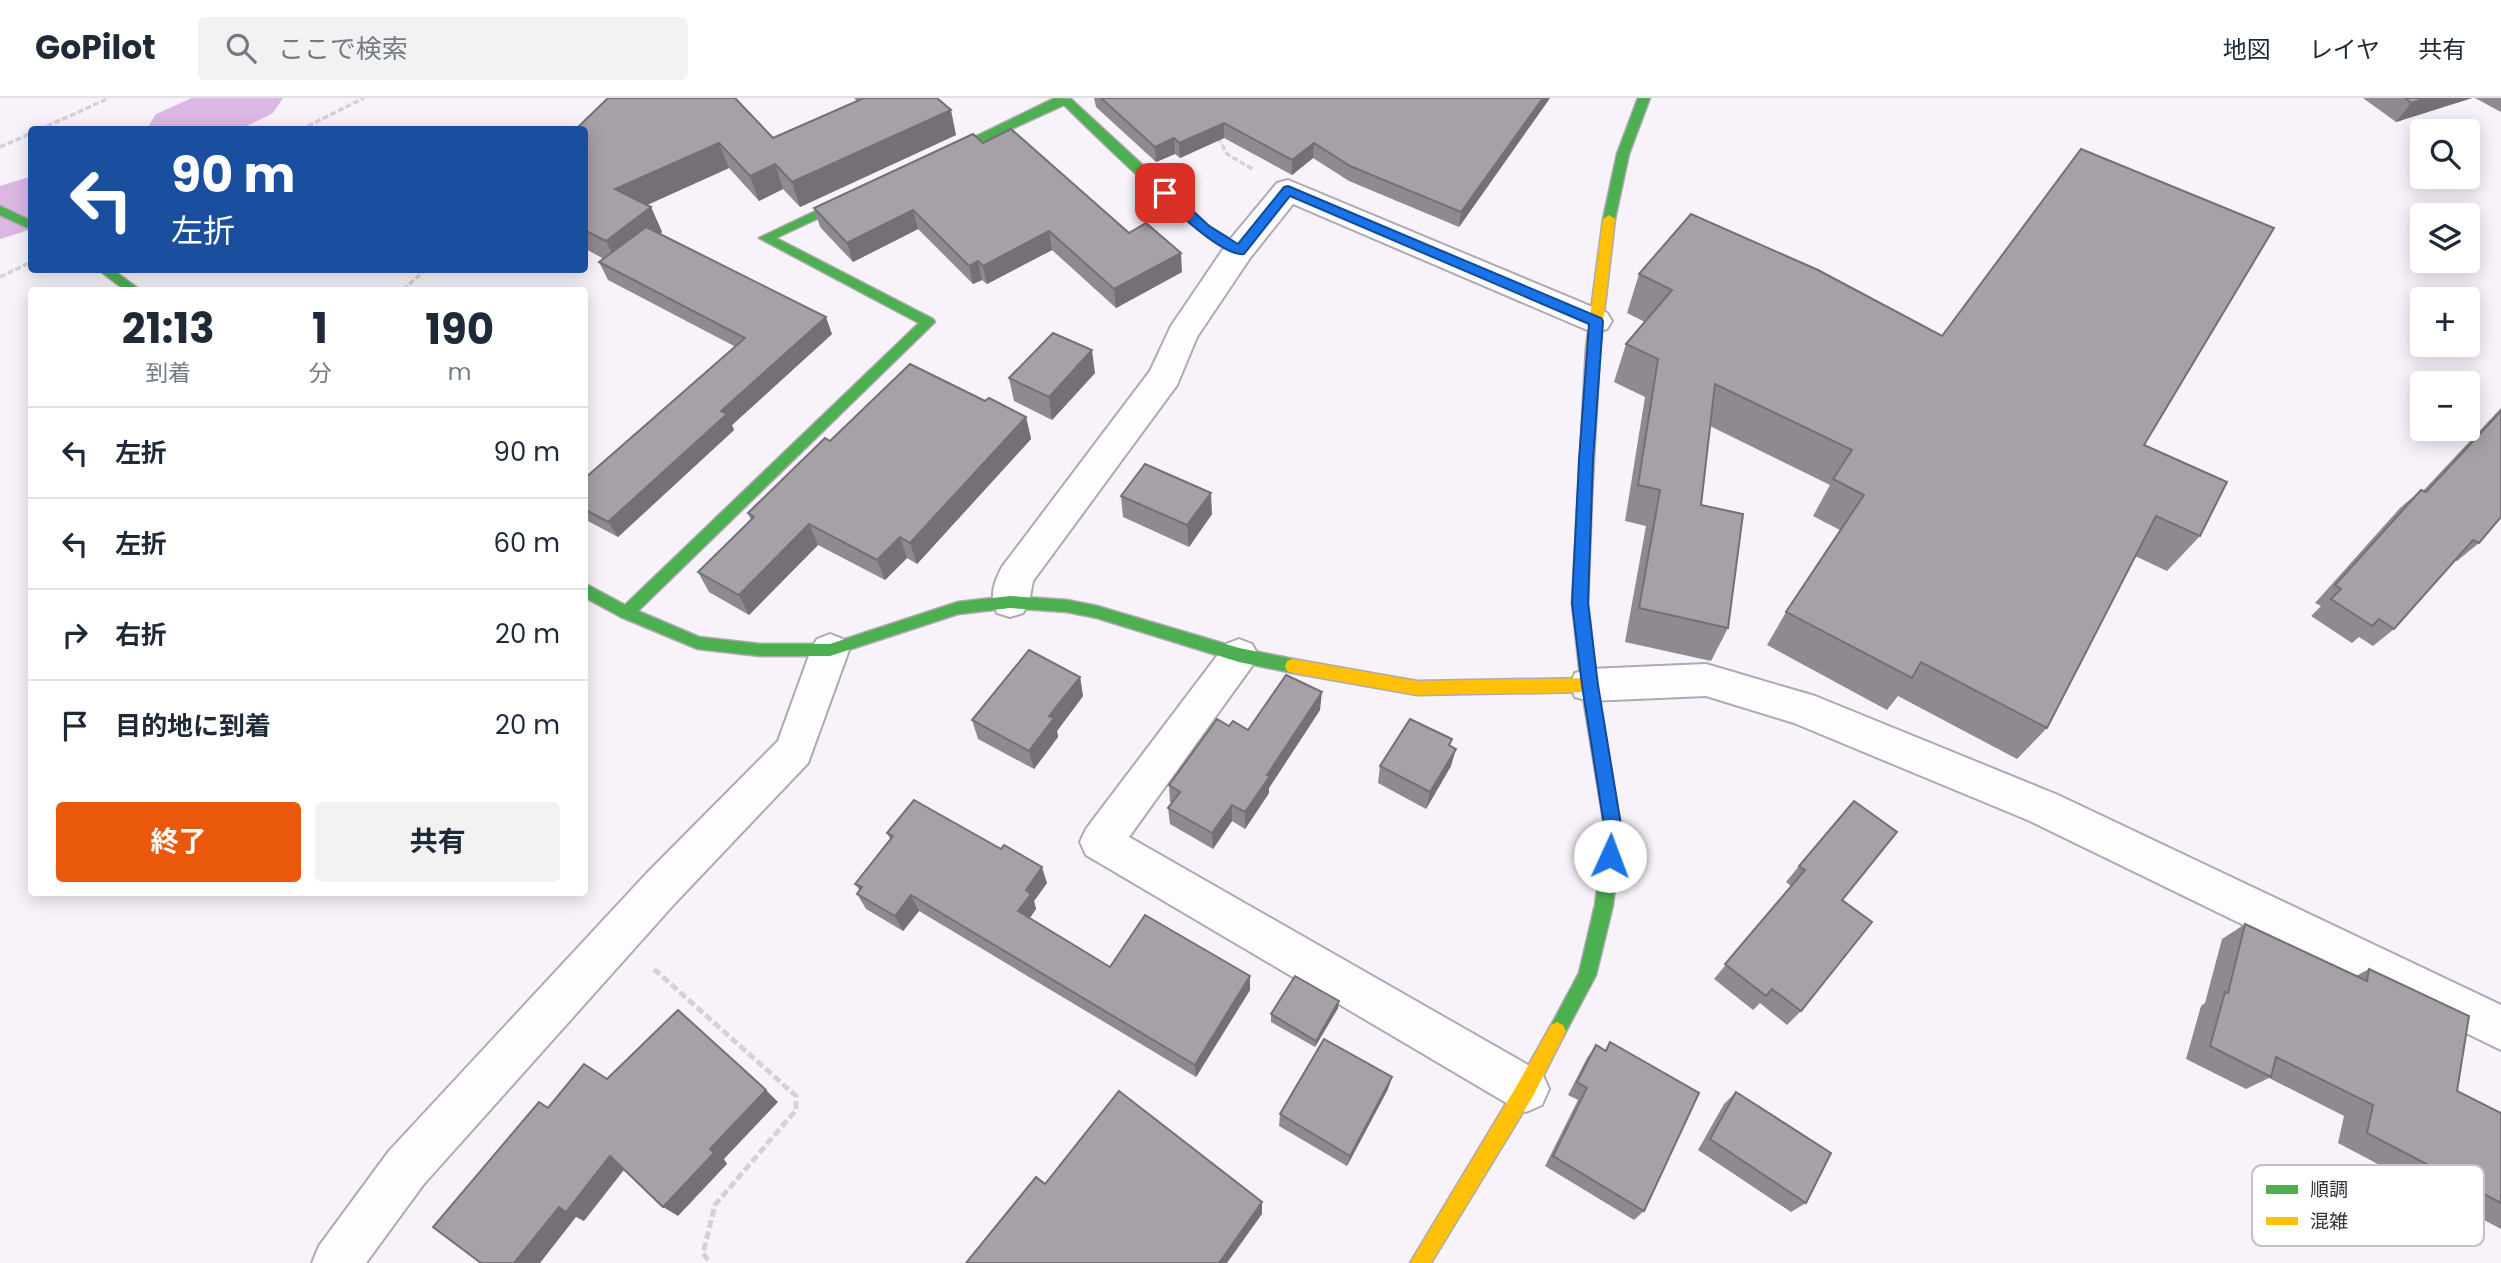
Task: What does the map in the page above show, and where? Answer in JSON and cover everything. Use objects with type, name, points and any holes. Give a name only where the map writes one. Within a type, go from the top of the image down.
[{"type":"street","points":[[1420,1263],[1526,1089],[1587,975],[1604,905],[1613,831],[1580,603],[1586,460],[1596,321],[1611,201],[1626,142],[1644,98]]},
{"type":"street","points":[[917,167],[1059,101],[1067,102],[1205,229],[1239,250]]},
{"type":"street","points":[[626,613],[928,322],[765,238],[879,185]]},
{"type":"street","points":[[1010,602],[1015,577],[1165,376],[1182,334],[1239,250],[1288,190],[1596,321]]},
{"type":"street","points":[[0,210],[28,224]]},
{"type":"street","points":[[109,273],[130,287]]},
{"type":"street","points":[[588,591],[626,613],[698,643],[760,649],[830,650],[958,608],[1010,602],[1066,606],[1097,612],[1239,655],[1346,677],[1417,688],[1706,680],[1801,708],[2044,808],[2501,1028]]},
{"type":"street","points":[[336,1263],[406,1168],[617,936],[794,751],[830,650]]},
{"type":"street","points":[[1239,655],[1101,842],[1526,1089]]},
{"type":"path","points":[[47,126],[108,98]]},
{"type":"path","points":[[308,126],[364,98]]},
{"type":"path","points":[[1215,132],[1227,154],[1288,190]]},
{"type":"path","points":[[0,147],[28,135]]},
{"type":"path","points":[[0,277],[28,264]]},
{"type":"path","points":[[406,287],[422,273]]},
{"type":"path","points":[[617,936],[796,1096],[796,1110],[715,1205],[703,1253],[710,1263]]},
{"type":"building","points":[[608,98],[735,98],[773,138],[864,98],[937,98],[951,110],[792,182],[775,164],[750,176],[719,143],[615,189],[651,207],[606,241],[588,232],[588,126],[579,126]]},
{"type":"building","points":[[1101,98],[1543,98],[1461,212],[1350,166],[1314,143],[1292,160],[1224,123],[1179,143],[1174,138],[1155,147]]},
{"type":"building","points":[[2405,98],[2426,98],[2411,103]]},
{"type":"building","points":[[1011,129],[1129,233],[1146,223],[1181,253],[1114,289],[1049,231],[983,266],[978,261],[969,266],[913,210],[847,243],[814,208],[973,134],[983,143]]},
{"type":"building","points":[[2081,149],[2274,228],[2144,445],[2227,482],[2200,536],[2156,516],[2047,728],[1921,662],[1912,678],[1786,612],[1864,495],[1833,479],[1852,450],[1715,384],[1701,505],[1743,514],[1728,628],[1639,608],[1660,490],[1638,485],[1658,359],[1626,344],[1672,290],[1639,274],[1691,214],[1818,270],[1942,336]]},
{"type":"building","points":[[646,227],[826,317],[721,411],[727,414],[608,522],[588,511],[588,475],[745,338],[599,262]]},
{"type":"building","points":[[1053,333],[1092,350],[1049,397],[1009,378]]},
{"type":"building","points":[[910,364],[985,401],[989,398],[1026,417],[910,543],[900,537],[877,560],[809,524],[739,595],[698,572],[754,517],[748,513],[825,438],[830,441]]},
{"type":"building","points":[[2501,411],[2501,517],[2479,543],[2473,540],[2394,629],[2379,619],[2372,626],[2331,599],[2341,589],[2335,585],[2421,490],[2426,492],[2473,441],[2480,441],[2480,434]]},
{"type":"building","points":[[1145,464],[1211,493],[1187,525],[1121,496]]},
{"type":"building","points":[[1029,650],[1080,677],[1049,716],[1054,718],[1029,751],[972,720]]},
{"type":"building","points":[[1286,675],[1322,692],[1245,812],[1232,805],[1212,833],[1168,808],[1180,792],[1169,785],[1217,719],[1229,726],[1233,721],[1248,730]]},
{"type":"building","points":[[1410,719],[1452,739],[1449,745],[1456,749],[1430,792],[1380,766]]},
{"type":"building","points":[[914,800],[1001,849],[1004,845],[1042,867],[1026,890],[1031,894],[1018,911],[1110,967],[1145,915],[1250,976],[1195,1065],[911,895],[895,916],[857,894],[862,887],[855,884],[893,836],[887,833]]},
{"type":"building","points":[[1854,801],[1897,832],[1842,900],[1872,922],[1801,1011],[1772,989],[1766,996],[1725,964],[1805,870],[1799,866]]},
{"type":"building","points":[[2245,924],[2367,981],[2369,969],[2469,1016],[2457,1091],[2501,1113],[2501,1203],[2484,1194],[2484,1165],[2428,1165],[2367,1133],[2373,1105],[2276,1057],[2271,1077],[2210,1046],[2225,992],[2228,993]]},
{"type":"building","points":[[1295,976],[1339,1001],[1316,1041],[1271,1014]]},
{"type":"building","points":[[678,1010],[766,1090],[710,1149],[714,1153],[663,1207],[610,1156],[566,1212],[559,1207],[514,1263],[481,1263],[433,1227],[539,1102],[548,1108],[584,1064],[607,1079]]},
{"type":"building","points":[[1324,1039],[1392,1077],[1350,1156],[1280,1114]]},
{"type":"building","points":[[1610,1042],[1699,1093],[1644,1211],[1553,1156],[1587,1088],[1577,1082],[1596,1045],[1606,1051]]},
{"type":"building","points":[[1119,1091],[1262,1202],[1219,1263],[966,1263],[1036,1177],[1045,1184]]},
{"type":"building","points":[[1736,1092],[1831,1153],[1806,1203],[1710,1139]]},
{"type":"waterway","points":[[190,126],[249,98]]},
{"type":"waterway","points":[[0,214],[28,202]]},
{"type":"traffic: fast","points":[[1609,219],[1623,154],[1644,98]]},
{"type":"traffic: fast","points":[[931,161],[1059,101],[1067,102],[1205,229],[1239,250]]},
{"type":"traffic: fast","points":[[626,613],[928,322],[765,238],[864,192]]},
{"type":"traffic: fast","points":[[0,210],[28,224]]},
{"type":"traffic: fast","points":[[109,273],[130,287]]},
{"type":"traffic: fast","points":[[1557,1031],[1587,975],[1604,905],[1613,831],[1589,685],[1580,603],[1585,495]]},
{"type":"traffic: fast","points":[[588,591],[626,613],[698,643],[760,650],[830,650],[958,608],[1010,602],[1067,606],[1097,612],[1239,655],[1293,666]]},
{"type":"traffic: slow","points":[[1585,495],[1593,348],[1609,219]]},
{"type":"traffic: slow","points":[[1293,666],[1417,688],[1589,685]]},
{"type":"traffic: slow","points":[[1420,1263],[1526,1089],[1557,1031]]},
{"type":"route","points":[[1165,193],[1205,229],[1239,250],[1288,190],[1596,321],[1586,460],[1580,603],[1613,831],[1610,856]]}]
